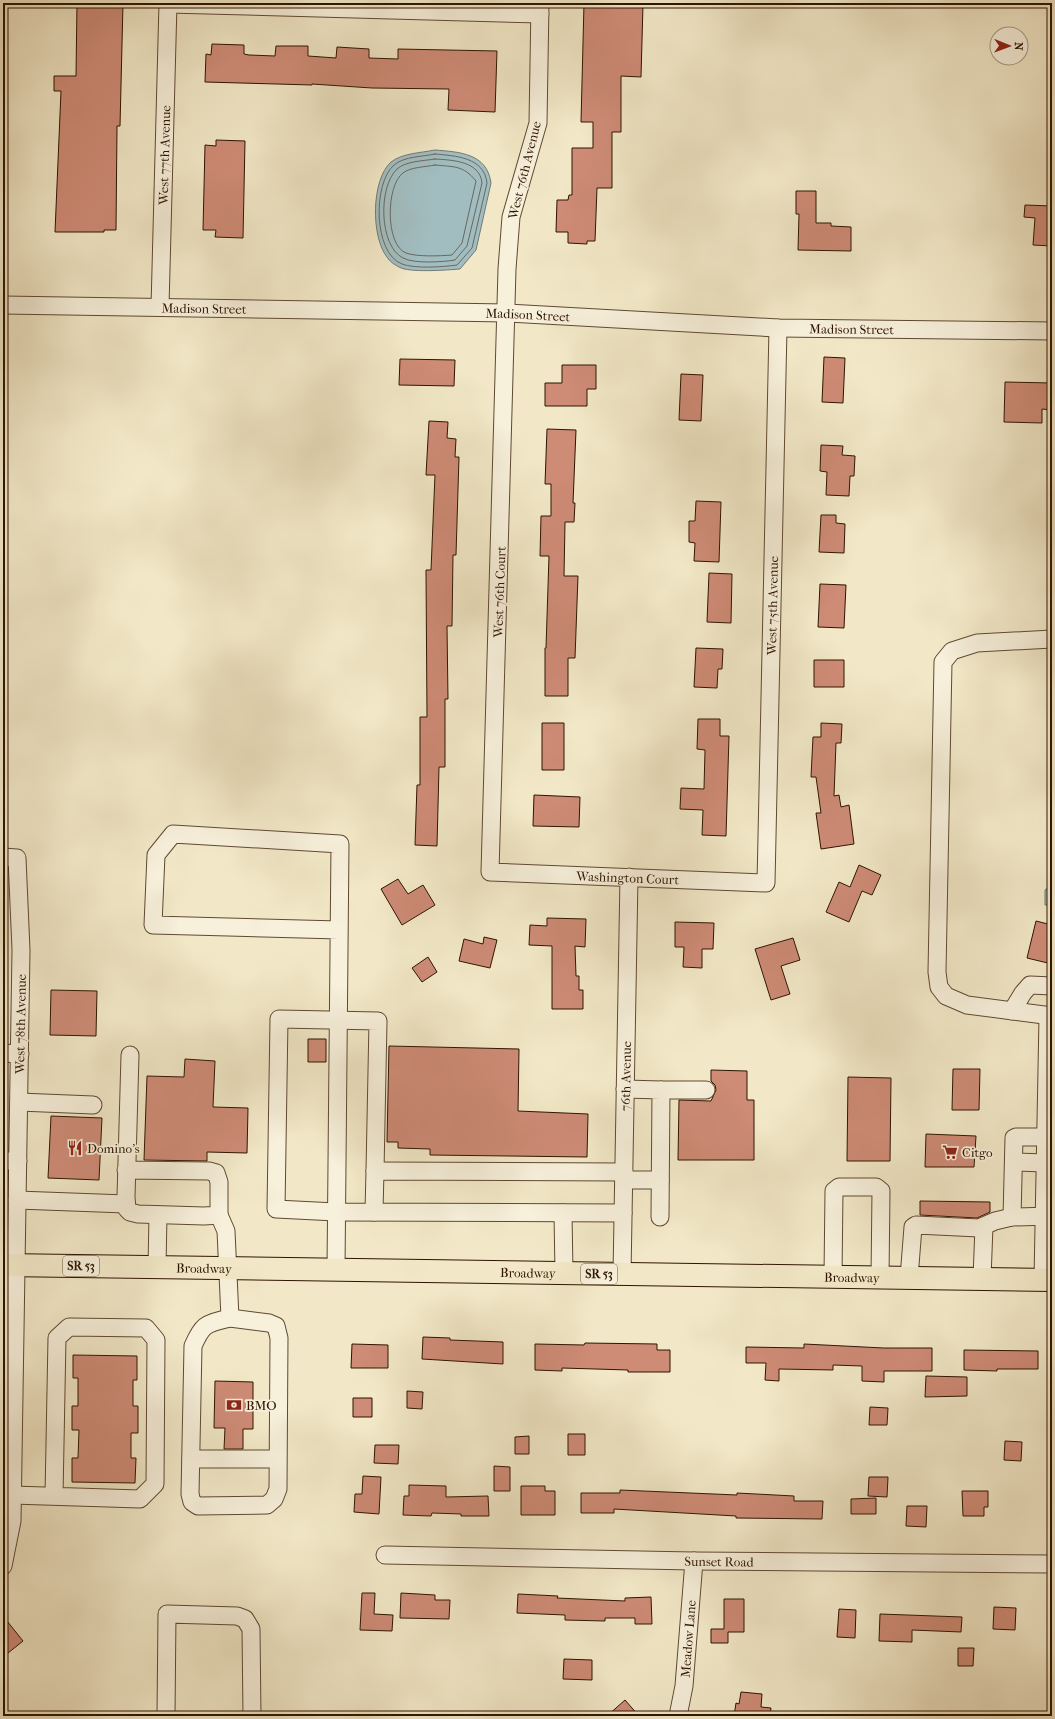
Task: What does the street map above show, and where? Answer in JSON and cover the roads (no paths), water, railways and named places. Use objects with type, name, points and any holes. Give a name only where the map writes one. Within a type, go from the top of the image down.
[{"type":"main road","name":"Broadway","points":[[10,1265],[1048,1280]]},
{"type":"street","points":[[168,3],[540,8]]},
{"type":"street","name":"West 77th Avenue","points":[[160,307],[168,3]]},
{"type":"street","name":"West 76th Avenue","points":[[507,313],[507,269],[511,217],[538,123],[540,8]]},
{"type":"street","name":"Madison Street","points":[[3,305],[507,313],[778,328],[1052,331]]},
{"type":"street","name":"West 76th Court","points":[[490,872],[507,313]]},
{"type":"street","name":"West 75th Avenue","points":[[766,883],[778,328]]},
{"type":"street","points":[[1048,1280],[1048,1216],[1045,1163],[1050,1072],[1050,1016],[967,1005],[946,996],[939,987],[938,964],[943,662],[952,651],[977,643],[1052,639]]},
{"type":"street","points":[[336,1270],[340,844],[173,834],[156,855],[153,925],[339,930]]},
{"type":"street","name":"West 78th Avenue","points":[[3,857],[17,858],[21,950],[11,1054],[19,1102],[10,1161],[17,1200],[10,1265],[9,1488],[12,1521],[3,1566]]},
{"type":"street","name":"Washington Court","points":[[490,872],[766,883]]},
{"type":"street","name":"76th Avenue","points":[[622,1274],[629,877]]},
{"type":"street","points":[[1012,1011],[1023,993],[1030,985],[1052,986]]},
{"type":"street","points":[[374,1212],[378,1021],[279,1019],[276,1209],[336,1212],[623,1213]]},
{"type":"street","points":[[130,1055],[126,1170],[127,1209],[130,1212],[158,1215],[219,1215]]},
{"type":"street","points":[[625,1089],[706,1090]]},
{"type":"street","points":[[660,1217],[661,1090]]},
{"type":"street","points":[[19,1102],[93,1105]]},
{"type":"street","points":[[1012,1217],[1015,1162],[1014,1138],[1016,1136],[1048,1129]]},
{"type":"street","points":[[1015,1162],[1045,1163]]},
{"type":"street","points":[[126,1170],[209,1171],[216,1173],[219,1182],[219,1215],[226,1231],[230,1318]]},
{"type":"street","points":[[375,1171],[624,1176],[660,1180]]},
{"type":"street","points":[[833,1277],[834,1191],[839,1187],[876,1187],[881,1191],[880,1278]]},
{"type":"street","points":[[17,1200],[126,1204]]},
{"type":"street","points":[[563,1213],[564,1273]]},
{"type":"street","points":[[157,1267],[158,1215]]},
{"type":"street","points":[[909,1278],[913,1227],[916,1225],[979,1228],[1012,1217],[1048,1216]]},
{"type":"street","points":[[982,1279],[984,1226]]},
{"type":"street","points":[[230,1318],[269,1323],[276,1326],[279,1338],[278,1459],[278,1489],[274,1499],[267,1505],[198,1506],[192,1502],[191,1459],[193,1346],[200,1330],[210,1323],[230,1318]]},
{"type":"street","points":[[9,1488],[54,1496],[140,1499],[155,1484],[156,1340],[146,1328],[69,1327],[57,1338],[54,1496]]},
{"type":"street","points":[[191,1459],[278,1459]]},
{"type":"street","name":"Sunset Road","points":[[385,1555],[694,1561],[1052,1564]]},
{"type":"street","name":"Meadow Lane","points":[[678,1716],[684,1686],[694,1561]]},
{"type":"street","points":[[166,1716],[167,1614],[237,1616],[245,1619],[251,1630],[252,1716]]},
{"type":"water","points":[[435,150],[462,153],[470,156],[484,165],[488,173],[491,183],[476,250],[460,269],[428,271],[404,269],[396,265],[388,258],[382,248],[378,236],[376,209],[380,182],[384,170],[396,159],[406,155]]},
{"type":"water","points":[[1052,884],[1052,905],[1045,905],[1045,890]]},
{"type":"place","name":"Domino's","points":[[75,1148]]},
{"type":"place","name":"Citgo","points":[[950,1152]]},
{"type":"place","name":"BMO","points":[[234,1405]]}]
